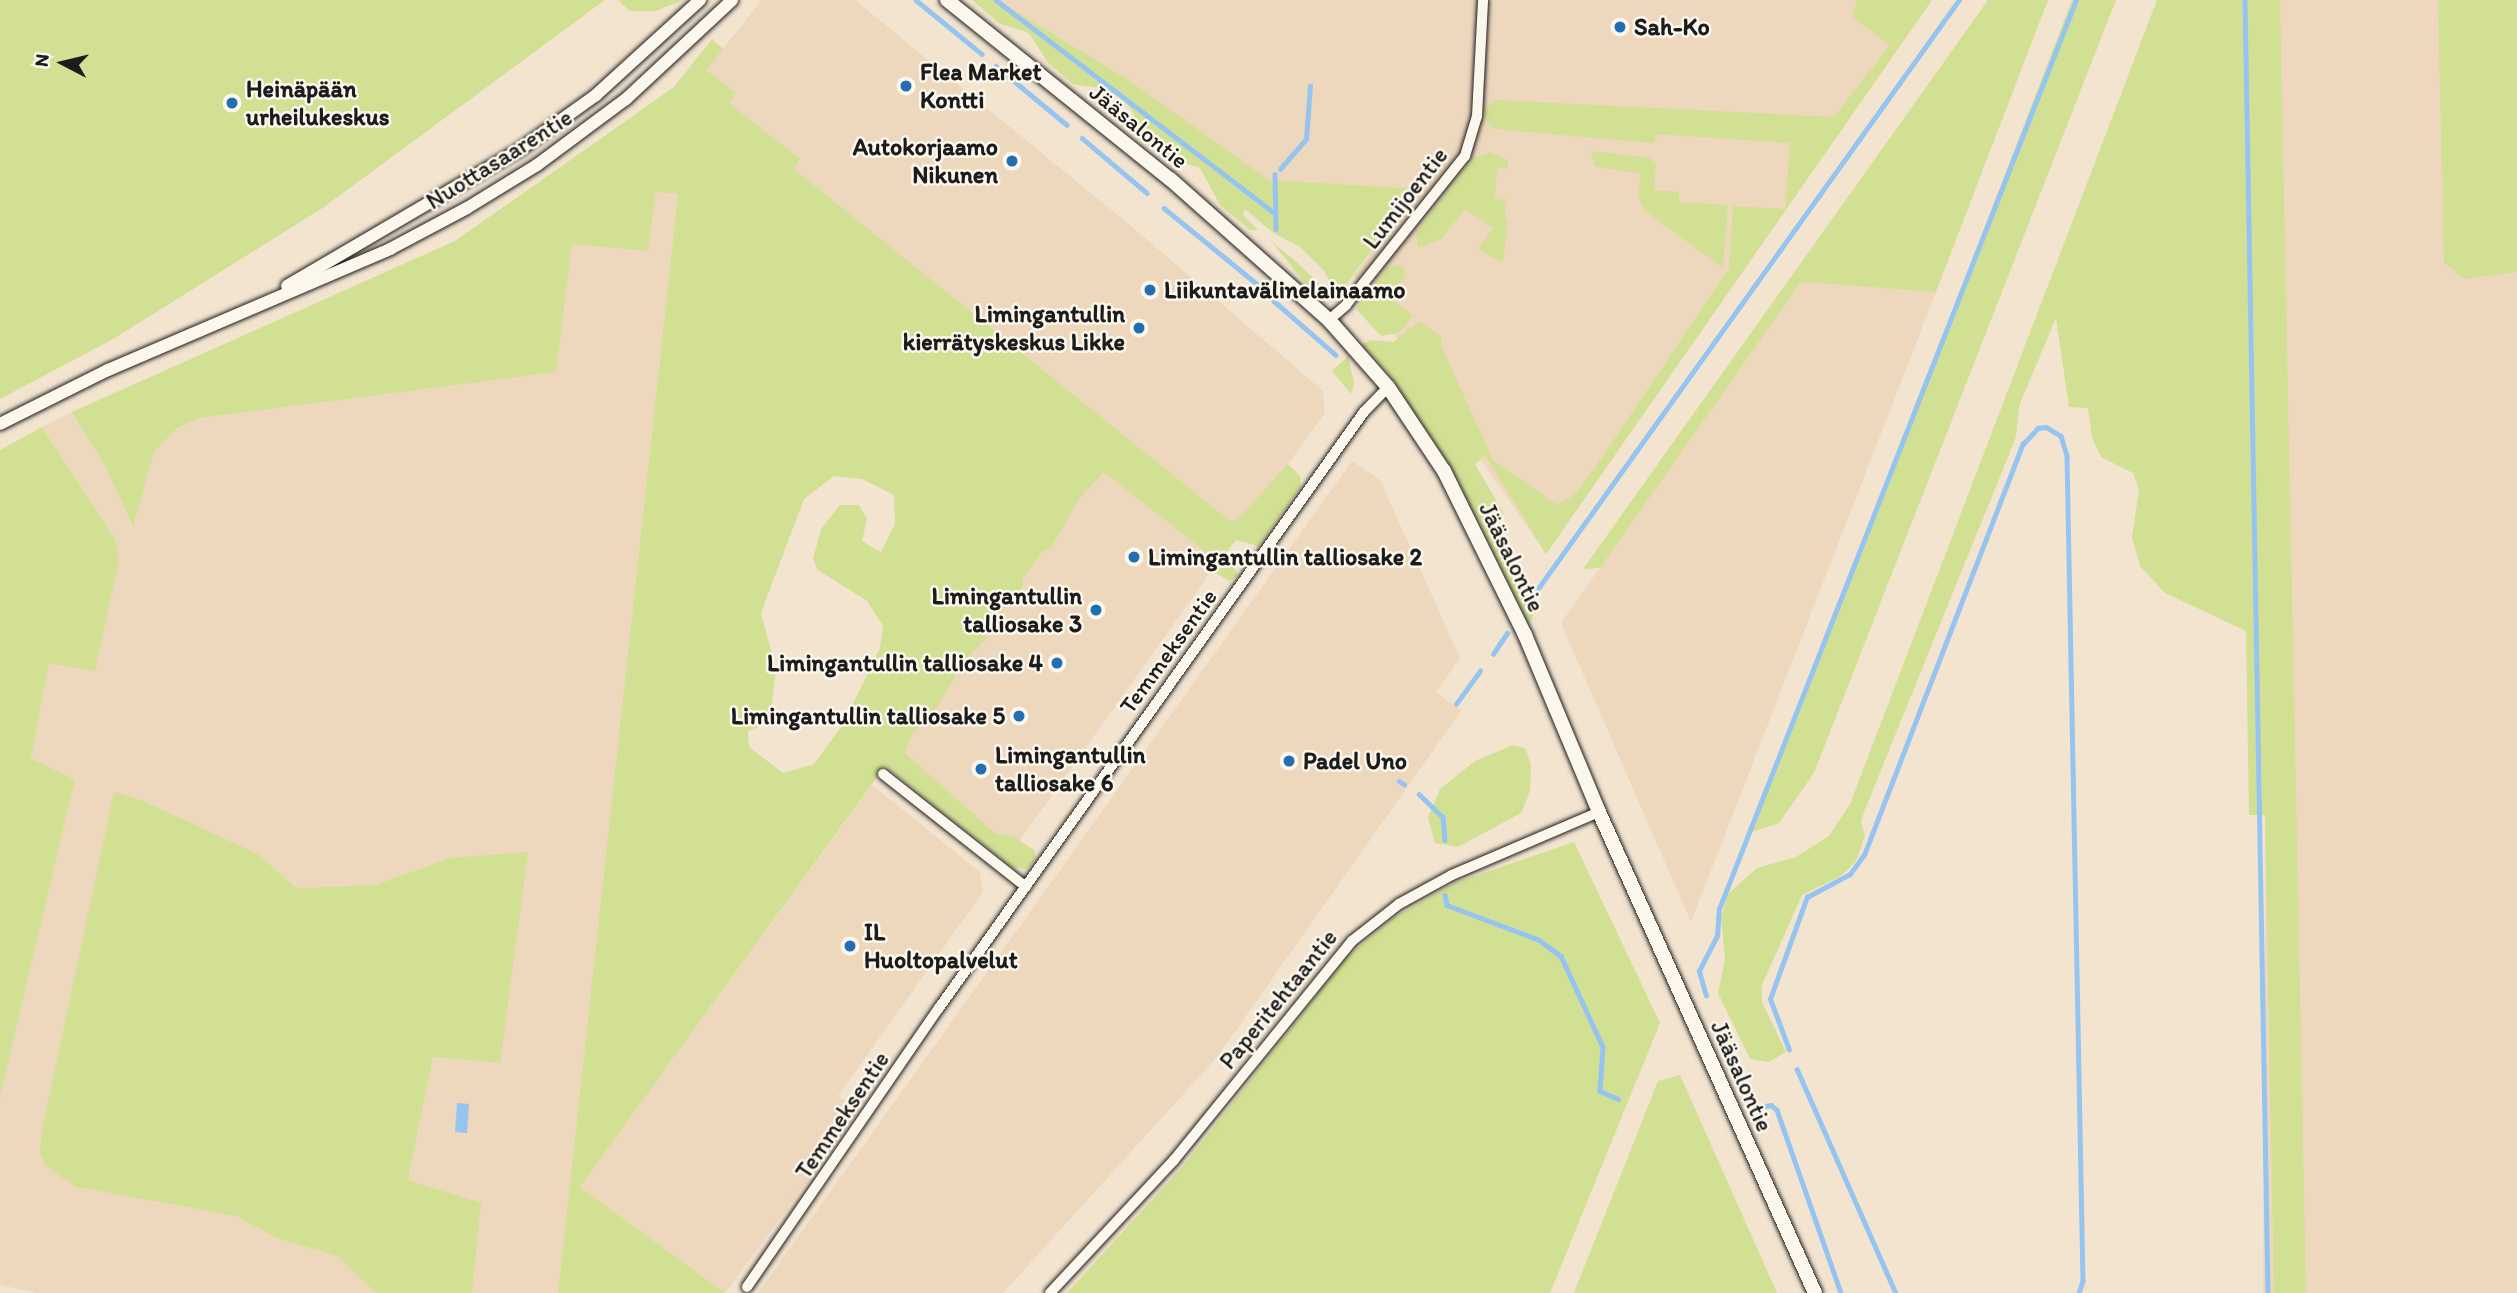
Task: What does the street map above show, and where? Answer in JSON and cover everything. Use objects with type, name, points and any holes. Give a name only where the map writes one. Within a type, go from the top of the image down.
[{"type":"main road","name":"Jääsalontie","points":[[947,0],[1170,179],[1329,320],[1388,387],[1444,471],[1525,635],[1599,812],[1815,1293]]},
{"type":"street","name":"Nuottasaarentie","points":[[257,304],[522,148],[596,95],[701,0]]},
{"type":"street","name":"Nuottasaarentie","points":[[0,424],[257,304],[390,249],[537,165],[626,99],[733,0]]},
{"type":"street","name":"Lumijoentie","points":[[1329,320],[1346,305],[1465,156],[1477,116],[1483,0]]},
{"type":"street","name":"Temmeksentie","points":[[747,1287],[1026,887],[1364,412],[1388,387]]},
{"type":"street","points":[[883,774],[1026,887]]},
{"type":"street","name":"Paperitehtaantie","points":[[1050,1293],[1174,1160],[1352,941],[1399,904],[1452,875],[1599,812]]},
{"type":"shaded area","points":[[762,0],[855,0],[1137,231],[1323,391],[1325,413],[1249,518],[1230,521],[692,87]]},
{"type":"shaded area","points":[[998,0],[1932,0],[1546,554],[1354,276],[1411,199],[1407,188],[1269,180],[1130,81]]},
{"type":"shaded area","points":[[2270,0],[2517,0],[2517,1293],[2263,1293]]},
{"type":"shaded area","points":[[656,192],[678,194],[558,1293],[472,1293],[480,1203],[408,1181],[433,1057],[499,1063],[450,858],[375,885],[296,888],[258,854],[146,802],[114,793],[76,1187],[236,1216],[276,1238],[337,1256],[376,1293],[37,1293],[0,1285],[0,1097],[75,780],[31,758],[49,662],[116,541],[42,427],[72,412],[106,468],[132,526],[154,452],[179,428],[200,418],[555,372],[572,243],[648,251]]},
{"type":"shaded area","points":[[1801,282],[1936,292],[1691,922],[1561,623]]},
{"type":"shaded area","points":[[1104,458],[1213,546],[1215,566],[1018,843],[998,846],[890,758]]},
{"type":"shaded area","points":[[1352,461],[1380,480],[1460,658],[1436,692],[1461,711],[1217,1057],[1003,1293],[758,1293]]},
{"type":"shaded area","points":[[872,785],[980,872],[983,892],[838,1096],[859,1111],[725,1293],[580,1187]]},
{"type":"green space","name":"Heinäpään urheilukeskus","points":[[0,0],[605,0],[324,207],[115,338],[0,399]]},
{"type":"green space","points":[[618,0],[683,0],[656,11],[629,11]]},
{"type":"green space","points":[[972,0],[998,0],[1130,81],[1269,180],[1408,188],[1411,199],[1338,295],[1324,271],[1300,247],[1272,232],[1245,209],[1243,215],[1258,230],[1250,230],[1220,205],[1200,168],[1164,157],[1135,134],[1134,114],[1123,99],[1105,89],[1073,84],[1048,63],[1029,33],[1000,24]]},
{"type":"green space","points":[[1857,0],[1932,0],[1546,554],[1485,455],[1475,464],[1503,512],[1503,520],[1497,521],[1483,507],[1534,614],[1529,625],[1454,472],[1389,374],[1362,344],[1371,340],[1393,342],[1420,321],[1441,337],[1441,345],[1493,460],[1557,505],[1573,496],[1594,469],[1729,268],[1733,206],[1785,209],[1790,143],[1657,134],[1654,143],[1494,129],[1485,119],[1485,109],[1496,100],[1834,117],[1890,45],[1852,17]]},
{"type":"green space","points":[[1988,0],[2048,0],[1936,292],[1801,282],[1600,568],[1583,569]]},
{"type":"green space","points":[[2072,0],[2116,0],[1814,773],[1779,823],[1752,832]]},
{"type":"green space","points":[[2157,0],[2280,0],[2306,1293],[2274,1293],[2265,815],[2249,815],[2246,631],[2165,593],[2140,566],[2132,537],[2139,490],[2133,473],[2101,457],[2092,438],[2088,408],[2069,407],[2056,318],[2019,406],[2016,437],[1864,812],[1861,822],[1865,836],[1856,861],[1841,876],[1802,895],[1762,985],[1762,1002],[1786,1052],[1769,1062],[1750,1059],[1718,993],[1725,960],[1721,917],[1728,894],[1757,868],[1796,857],[1829,836],[1850,804]]},
{"type":"green space","points":[[2438,0],[2517,0],[2517,272],[2465,279],[2444,263]]},
{"type":"green space","points":[[712,39],[723,49],[706,70],[736,93],[729,103],[800,159],[794,169],[1230,521],[1237,520],[1288,464],[1300,476],[1301,486],[1258,546],[1236,540],[1226,553],[1238,575],[1230,581],[1206,568],[1211,556],[1104,472],[1079,499],[1051,548],[1043,551],[1023,578],[1023,586],[985,632],[986,639],[965,660],[937,707],[912,734],[905,753],[996,834],[1013,836],[1034,850],[1036,859],[1027,869],[1012,867],[885,766],[580,1187],[725,1293],[558,1293],[678,194],[656,192],[648,251],[572,244],[556,372],[200,418],[178,428],[154,452],[133,527],[106,468],[72,412],[455,241],[674,87]],"holes":[[[834,476],[862,479],[894,495],[895,524],[881,552],[862,541],[867,519],[859,505],[840,505],[821,529],[813,559],[818,570],[867,601],[883,626],[880,648],[842,726],[814,764],[783,773],[749,747],[748,731],[761,726],[771,713],[776,669],[761,613],[804,499]]]},
{"type":"green space","points":[[1591,151],[1649,158],[1656,164],[1654,190],[1679,192],[1679,202],[1728,205],[1723,268],[1645,211],[1639,198],[1640,174],[1595,166]]},
{"type":"green space","points":[[1490,152],[1508,160],[1508,169],[1497,168],[1495,199],[1506,200],[1505,218],[1508,219],[1503,263],[1478,249],[1493,228],[1465,209],[1441,239],[1418,248],[1416,232],[1472,159]]},
{"type":"green space","points":[[1271,241],[1299,264],[1332,297],[1309,288]]},
{"type":"green space","points":[[1397,265],[1404,268],[1405,277],[1392,293],[1394,301],[1413,316],[1399,333],[1381,336],[1356,309],[1387,268]]},
{"type":"green space","points":[[1348,356],[1354,383],[1351,394],[1332,371]]},
{"type":"green space","points":[[42,427],[116,541],[119,561],[95,671],[49,663],[31,758],[75,780],[0,1097],[0,450]]},
{"type":"green space","points":[[1513,745],[1525,748],[1531,764],[1530,791],[1521,813],[1458,847],[1435,843],[1428,818],[1440,789],[1475,761]]},
{"type":"green space","points":[[114,792],[146,802],[258,854],[296,888],[375,885],[450,858],[528,852],[500,1063],[433,1057],[408,1180],[481,1203],[472,1293],[376,1293],[337,1256],[276,1238],[236,1216],[76,1187],[45,1165],[40,1153],[42,1130]]},
{"type":"green space","points":[[1574,842],[1660,1023],[1550,1293],[1067,1293],[1184,1165],[1346,958],[1393,918],[1454,883]]},
{"type":"green space","points":[[1680,1075],[1777,1293],[1574,1293],[1658,1081]]},
{"type":"water","points":[[457,1103],[469,1104],[467,1133],[455,1132]]},
{"type":"waterway","points":[[916,0],[982,54]]},
{"type":"waterway","points":[[996,0],[1273,212]]},
{"type":"waterway","points":[[1527,604],[1959,0]]},
{"type":"waterway","points":[[1706,996],[1699,971],[1717,936],[1719,909],[2076,0]]},
{"type":"waterway","points":[[2245,0],[2268,1293]]},
{"type":"waterway","points":[[996,66],[1067,125]]},
{"type":"waterway","points":[[1280,169],[1306,139],[1310,86]]},
{"type":"waterway","points":[[1082,138],[1147,193]]},
{"type":"waterway","points":[[1275,174],[1276,229]]},
{"type":"waterway","points":[[1164,208],[1273,297]]},
{"type":"waterway","points":[[1274,284],[1274,301],[1336,355]]},
{"type":"waterway","points":[[1789,1050],[1770,999],[1807,897],[1850,874],[1864,855],[2023,444],[2038,428],[2046,427],[2061,436],[2067,456],[2083,1281],[2079,1293]]},
{"type":"waterway","points":[[1493,654],[1507,633]]},
{"type":"waterway","points":[[1456,704],[1480,671]]},
{"type":"waterway","points":[[1399,781],[1404,784]]},
{"type":"waterway","points":[[1419,794],[1443,817],[1445,840]]},
{"type":"waterway","points":[[1445,895],[1447,905],[1539,940],[1561,956],[1603,1047],[1600,1091],[1618,1099]]},
{"type":"waterway","points":[[1797,1069],[1896,1293]]},
{"type":"waterway","points":[[1756,1108],[1771,1105],[1777,1110],[1841,1293]]},
{"type":"place","name":"Sah-Ko","points":[[1620,27]]},
{"type":"place","name":"Flea Market Kontti","points":[[906,86]]},
{"type":"place","name":"Heinäpään urheilukeskus","points":[[232,103]]},
{"type":"place","name":"Autokorjaamo Nikunen","points":[[1012,161]]},
{"type":"place","name":"Liikuntavälinelainaamo","points":[[1150,290]]},
{"type":"place","name":"Limingantullin kierrätyskeskus Likke","points":[[1139,328]]},
{"type":"place","name":"Limingantullin talliosake 2","points":[[1134,557]]},
{"type":"place","name":"Limingantullin talliosake 3","points":[[1096,610]]},
{"type":"place","name":"Limingantullin talliosake 4","points":[[1057,663]]},
{"type":"place","name":"Limingantullin talliosake 5","points":[[1019,716]]},
{"type":"place","name":"Padel Uno","points":[[1289,761]]},
{"type":"place","name":"Limingantullin talliosake 6","points":[[981,769]]},
{"type":"place","name":"IL Huoltopalvelut","points":[[850,946]]}]
